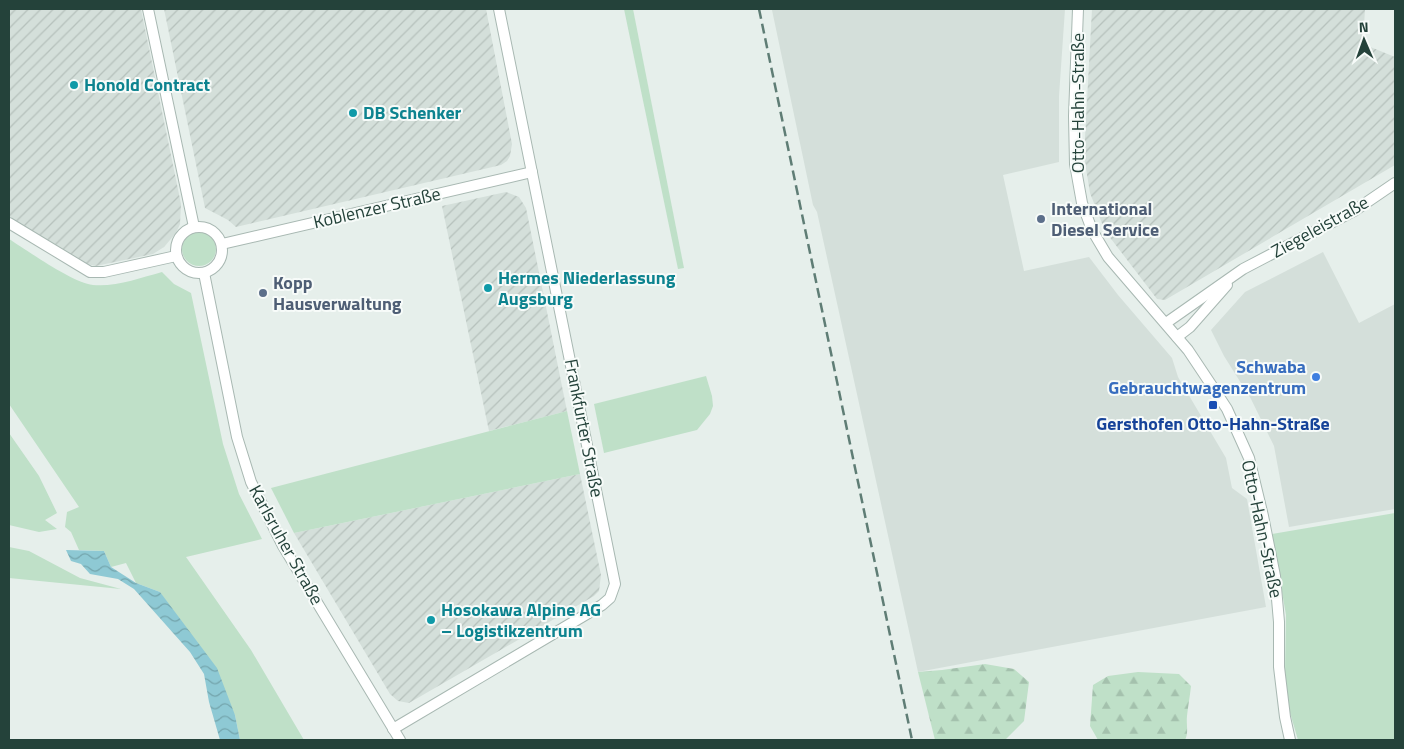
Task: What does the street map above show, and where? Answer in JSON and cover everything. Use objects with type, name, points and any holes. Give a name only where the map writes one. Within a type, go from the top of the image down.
[{"type":"street","points":[[148,9],[194,227]]},
{"type":"street","name":"Frankfurter Straße","points":[[393,729],[602,605],[610,598],[615,584],[499,9]]},
{"type":"street","name":"Otto-Hahn-Straße","points":[[1078,9],[1074,116],[1075,164],[1082,203],[1092,230],[1108,257],[1188,350],[1214,389],[1227,410],[1249,458],[1275,576],[1281,682],[1290,740]]},
{"type":"street","name":"Koblenzer Straße","points":[[222,244],[532,172]]},
{"type":"street","name":"Ziegeleistraße","points":[[1166,323],[1243,269],[1354,211],[1395,183]]},
{"type":"street","points":[[9,223],[90,272],[104,272],[176,256]]},
{"type":"street","points":[[194,227],[206,227],[212,230],[222,244],[222,255],[219,262],[204,273],[191,272],[184,268],[176,256],[177,242],[181,235],[186,230],[194,227]]},
{"type":"street","name":"Ziegeleistraße","points":[[1177,337],[1190,327],[1210,302],[1243,269]]},
{"type":"street","name":"Karlsruher Straße","points":[[204,273],[238,437],[251,482],[283,546],[400,740]]},
{"type":"shaded area","points":[[9,9],[141,9],[181,204],[180,224],[176,233],[164,247],[153,254],[96,266],[86,264],[9,216]]},
{"type":"shaded area","points":[[164,9],[486,9],[512,144],[510,156],[501,165],[236,227],[228,220],[205,208]]},
{"type":"shaded area","points":[[1065,9],[1059,96],[1059,162],[1003,175],[1024,271],[1089,257],[1118,295],[1172,358],[1178,377],[1226,458],[1232,488],[1247,499],[1266,607],[918,672],[817,212],[813,205],[772,10]]},
{"type":"shaded area","points":[[1092,9],[1365,9],[1363,44],[1395,57],[1395,165],[1165,300],[1157,299],[1105,231],[1090,193],[1084,156]]},
{"type":"shaded area","points":[[506,192],[519,197],[526,208],[567,411],[489,431],[442,206]]},
{"type":"shaded area","name":"Schwaba Gebrauchtwagenzentrum","points":[[1323,252],[1359,323],[1395,304],[1395,509],[1289,527],[1274,446],[1251,399],[1224,356],[1211,330],[1245,292]]},
{"type":"shaded area","name":"Hosokawa Alpine AG – Logistikzentrum","points":[[580,474],[601,575],[599,591],[594,596],[409,703],[398,701],[390,694],[294,533]]},
{"type":"green space","points":[[624,9],[633,9],[684,268],[678,269]]},
{"type":"green space","points":[[199,232],[211,237],[216,249],[211,261],[199,266],[187,261],[182,249],[187,237]]},
{"type":"green space","points":[[9,239],[51,266],[84,283],[110,285],[162,272],[174,284],[191,293],[223,444],[239,494],[262,539],[186,557],[251,650],[304,740],[240,740],[235,715],[160,592],[136,583],[126,563],[111,567],[104,551],[79,550],[71,532],[65,527],[67,512],[79,507],[9,404]]},
{"type":"green space","points":[[706,376],[713,406],[710,414],[697,430],[604,453],[594,404]]},
{"type":"green space","points":[[567,411],[580,474],[294,533],[271,488]]},
{"type":"green space","points":[[9,433],[39,476],[57,513],[45,520],[57,529],[39,532],[9,525]]},
{"type":"green space","points":[[1395,513],[1395,740],[1298,740],[1289,709],[1285,672],[1286,615],[1272,534]]},
{"type":"green space","points":[[9,547],[29,551],[80,578],[121,589],[9,578]]},
{"type":"green space","points":[[985,664],[1014,669],[1029,682],[1024,721],[1005,740],[935,740],[918,672]]},
{"type":"green space","points":[[1138,672],[1179,674],[1191,686],[1185,740],[1098,740],[1090,726],[1093,685],[1108,676]]},
{"type":"water","points":[[66,550],[104,551],[111,567],[136,583],[160,592],[217,668],[235,715],[240,740],[220,740],[209,702],[204,674],[190,652],[134,589],[118,579],[90,574],[81,564],[71,561]]},
{"type":"railway","points":[[759,9],[912,740]]},
{"type":"place","name":"Honold Contract","points":[[74,85]]},
{"type":"place","name":"DB Schenker","points":[[353,113]]},
{"type":"place","name":"International Diesel Service","points":[[1041,219]]},
{"type":"place","name":"Hermes Niederlassung Augsburg","points":[[488,288]]},
{"type":"place","name":"Kopp Hausverwaltung","points":[[263,293]]},
{"type":"place","name":"Schwaba Gebrauchtwagenzentrum","points":[[1316,377]]},
{"type":"place","name":"Gersthofen Otto-Hahn-Straße","points":[[1213,405]]},
{"type":"place","name":"Hosokawa Alpine AG – Logistikzentrum","points":[[431,620]]}]
